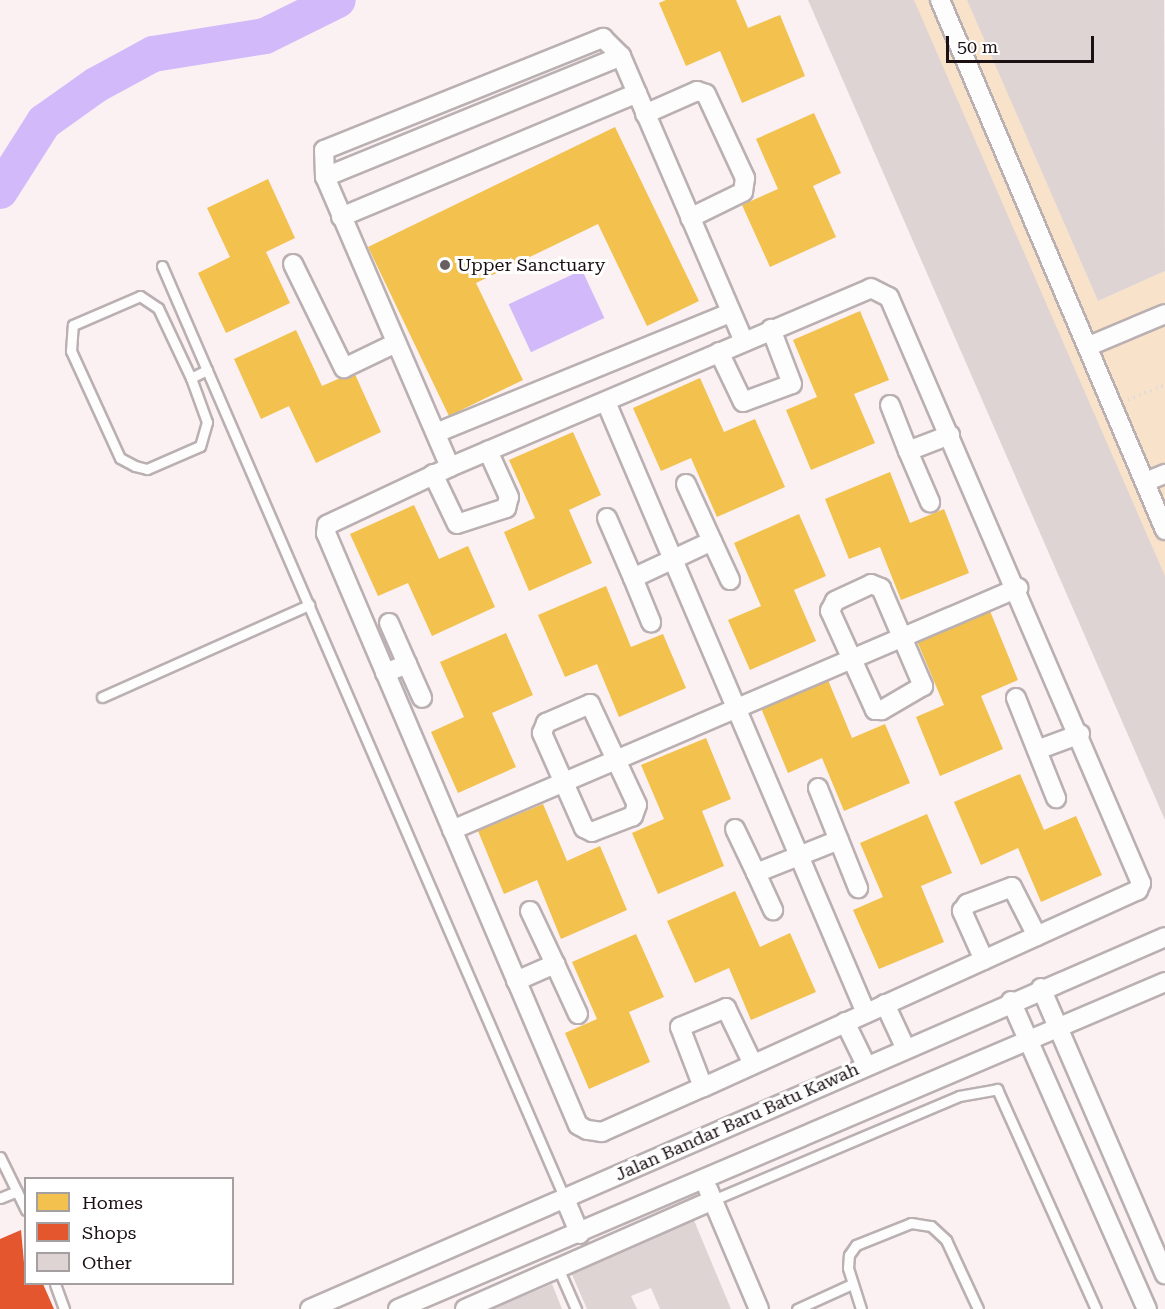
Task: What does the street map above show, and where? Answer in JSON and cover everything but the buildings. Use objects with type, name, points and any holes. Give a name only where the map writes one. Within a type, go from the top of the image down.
[{"type":"street","points":[[940,0],[1089,346],[1165,530]]},
{"type":"street","points":[[450,467],[325,177],[324,150],[596,39],[610,42],[621,56],[744,341]]},
{"type":"street","points":[[325,177],[621,56]]},
{"type":"street","points":[[645,114],[697,91],[706,94],[745,178],[743,192],[690,218]]},
{"type":"street","points":[[341,217],[637,93]]},
{"type":"street","points":[[293,264],[344,368],[396,343]]},
{"type":"street","points":[[871,288],[881,290],[950,435],[1018,588],[1141,883],[1138,890],[602,1132],[578,1125],[385,673],[327,525],[433,474],[606,402],[744,341],[871,288]]},
{"type":"street","points":[[436,433],[730,313]]},
{"type":"street","points":[[1089,346],[1165,314]]},
{"type":"street","points":[[719,352],[743,402],[782,389],[792,378],[771,329]]},
{"type":"street","points":[[606,402],[866,1013]]},
{"type":"street","points":[[890,405],[930,502]]},
{"type":"street","points":[[908,451],[950,435]]},
{"type":"street","points":[[433,474],[457,524],[506,508],[508,497],[488,451]]},
{"type":"street","points":[[1145,482],[1165,474]]},
{"type":"street","points":[[686,484],[730,580]]},
{"type":"street","points":[[607,518],[651,622]]},
{"type":"street","points":[[633,579],[712,541]]},
{"type":"street","points":[[871,584],[881,588],[923,686],[882,711],[875,710],[852,659],[830,606],[871,584]]},
{"type":"street","points":[[452,830],[1018,588]]},
{"type":"street","points":[[389,623],[422,698]]},
{"type":"street","points":[[385,673],[407,664]]},
{"type":"street","points":[[1016,698],[1056,798]]},
{"type":"street","points":[[584,705],[594,707],[637,805],[633,816],[587,831],[564,782],[542,726],[584,705]]},
{"type":"street","points":[[1037,750],[1080,734]]},
{"type":"street","points":[[819,788],[858,888]]},
{"type":"street","points":[[735,828],[773,910]]},
{"type":"street","points":[[756,873],[839,840]]},
{"type":"street","points":[[984,960],[962,911],[967,904],[1012,886],[1036,936]]},
{"type":"street","points":[[530,911],[578,1014]]},
{"type":"street","name":"Jalan Bandar Baru Batu Kawah","points":[[310,1309],[565,1199],[905,1047],[1165,937]]},
{"type":"street","points":[[516,981],[555,964]]},
{"type":"street","points":[[400,1309],[705,1181],[1165,982]]},
{"type":"street","points":[[1041,988],[1165,1274]]},
{"type":"street","points":[[1011,1001],[1032,1040],[1147,1309]]},
{"type":"street","points":[[885,1005],[905,1047]]},
{"type":"street","points":[[703,1087],[680,1027],[726,1008],[753,1064]]},
{"type":"street","points":[[845,1022],[866,1065]]},
{"type":"street","points":[[705,1181],[759,1309]]},
{"type":"street","points":[[565,1199],[580,1234]]},
{"type":"street","points":[[465,1309],[713,1200]]},
{"type":"lane","points":[[162,266],[565,1199]]},
{"type":"lane","points":[[140,296],[158,308],[191,378],[207,422],[200,446],[147,469],[135,466],[120,458],[71,351],[73,326],[140,296]]},
{"type":"lane","points":[[191,378],[207,370]]},
{"type":"lane","points":[[102,698],[309,605]]},
{"type":"lane","points":[[713,1200],[959,1096],[997,1089],[1096,1309]]},
{"type":"lane","points":[[0,1157],[24,1206]]},
{"type":"lane","points":[[0,1198],[17,1191]]},
{"type":"lane","points":[[861,1309],[848,1268],[856,1245],[911,1223],[931,1226],[946,1239],[978,1309]]},
{"type":"lane","points":[[558,1268],[576,1309]]},
{"type":"lane","points":[[797,1309],[852,1284]]},
{"type":"lane","points":[[55,1285],[64,1309]]},
{"type":"path","points":[[1114,406],[1165,385]]},
{"type":"shaded area","points":[[898,0],[968,0],[1098,301],[1165,271],[1165,620]]},
{"type":"shaded area","points":[[582,270],[604,318],[531,352],[509,304]]},
{"type":"waterway","points":[[0,191],[44,122],[96,85],[153,54],[265,36],[338,0]]},
{"type":"place","name":"Upper Sanctuary","points":[[445,265]]}]
